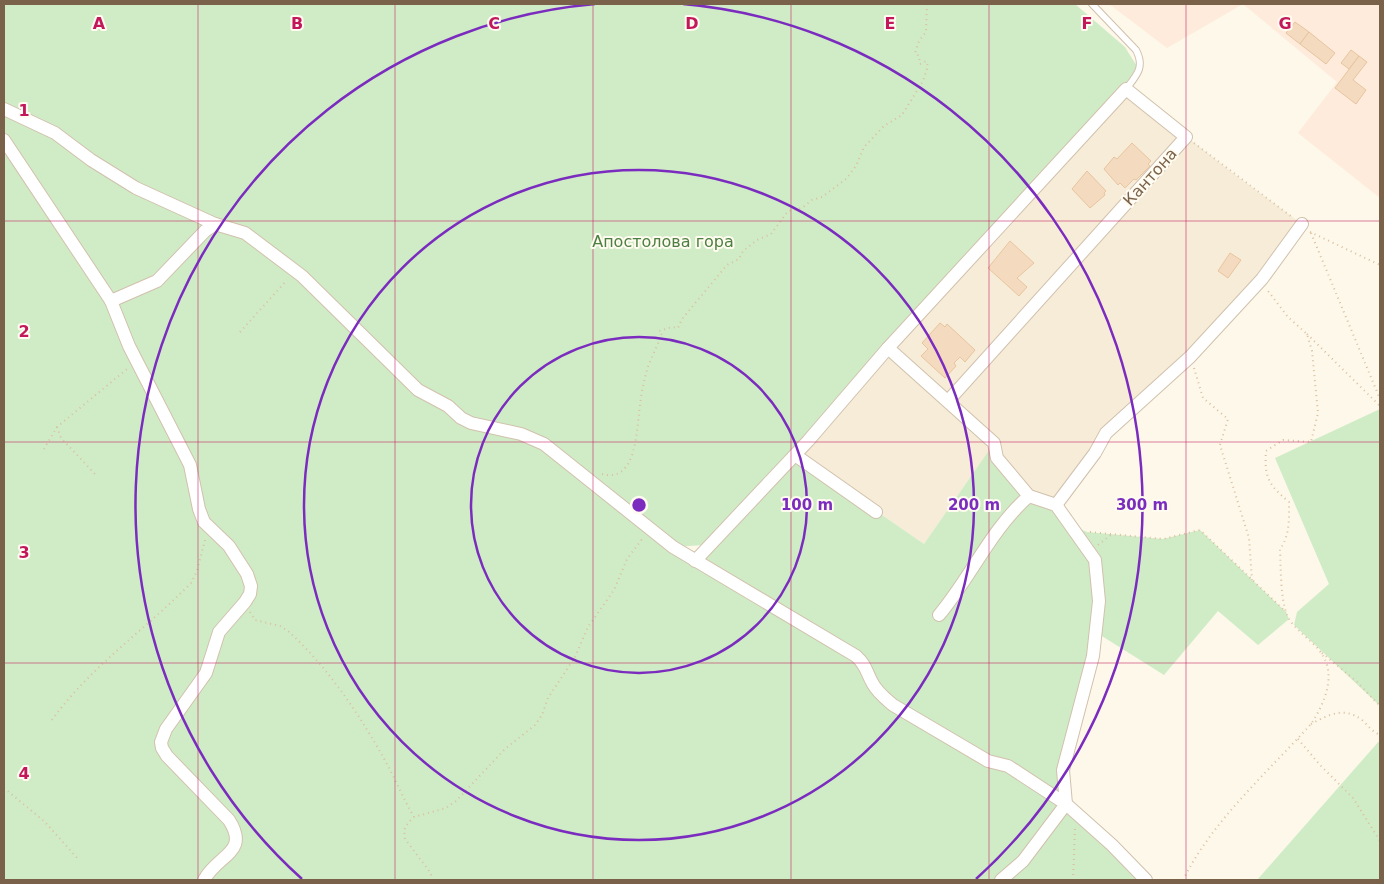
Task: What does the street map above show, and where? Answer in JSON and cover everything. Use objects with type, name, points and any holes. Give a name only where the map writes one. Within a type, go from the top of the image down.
[{"type":"street","points":[[695,561],[795,455],[888,348],[1126,89]]},
{"type":"street","name":"Кантона","points":[[948,401],[1186,137],[1126,89]]},
{"type":"street","points":[[4,109],[55,133],[91,160],[136,188],[215,224],[246,233],[302,276],[418,390],[448,406],[471,423],[532,437],[582,474],[649,530],[695,561],[856,656],[866,665],[871,682],[880,695],[893,705],[988,761],[1008,766],[1071,807],[1146,880]]},
{"type":"street","points":[[4,140],[111,301],[130,346],[190,465],[199,509],[207,525],[229,546],[247,574],[251,586],[245,602],[219,632],[206,673],[166,729],[161,742],[167,756],[229,820],[236,831],[238,838],[234,848],[210,869],[204,880]]},
{"type":"street","points":[[111,301],[158,281],[205,231],[215,224]]},
{"type":"street","points":[[1056,505],[1095,453],[1106,433],[1190,357],[1306,228]]},
{"type":"street","points":[[888,348],[994,443],[996,458],[1029,496],[1056,505],[1090,551],[1097,569],[1099,601],[1093,656],[1062,770],[1071,807]]},
{"type":"street","points":[[795,455],[876,512]]},
{"type":"street","points":[[939,615],[964,583],[973,565],[1000,526],[1014,509],[1029,496]]},
{"type":"street","points":[[1001,880],[1023,861],[1071,807]]},
{"type":"lane","points":[[1092,4],[1136,50],[1140,58],[1141,68],[1126,89]]},
{"type":"path","points":[[582,474],[612,476],[622,471],[630,461],[636,442],[646,370],[662,335],[660,331],[672,327],[678,328],[682,319],[727,265],[739,258],[743,251],[757,240],[771,234],[788,211],[802,208],[839,185],[856,166],[864,147],[884,126],[902,115],[923,81],[928,66],[926,61],[920,64],[919,56],[915,53],[919,41],[926,32],[928,22],[927,4]]},
{"type":"path","points":[[1186,137],[1306,228],[1380,265]]},
{"type":"path","points":[[1306,228],[1380,399]]},
{"type":"path","points":[[240,332],[290,276],[302,276]]},
{"type":"path","points":[[1262,279],[1274,300],[1380,406]]},
{"type":"path","points":[[1286,612],[1280,549],[1285,542],[1290,520],[1289,502],[1272,488],[1264,470],[1266,451],[1283,440],[1311,442],[1318,412],[1312,351],[1307,334]]},
{"type":"path","points":[[44,449],[57,427],[125,372],[130,364],[130,346]]},
{"type":"path","points":[[1190,357],[1204,398],[1228,419],[1220,445],[1249,538],[1252,580]]},
{"type":"path","points":[[57,427],[61,438],[95,474]]},
{"type":"path","points":[[52,720],[67,699],[89,677],[191,583],[203,553],[207,525]]},
{"type":"path","points":[[433,880],[430,872],[405,839],[404,830],[414,817],[446,808],[456,801],[504,749],[535,725],[542,714],[548,698],[575,657],[588,627],[614,590],[627,560],[649,530]]},
{"type":"path","points":[[1087,532],[1163,539],[1200,530],[1286,612],[1294,625],[1320,652],[1356,681],[1380,706]]},
{"type":"path","points":[[1090,551],[1112,534]]},
{"type":"path","points":[[245,602],[255,620],[280,626],[288,631],[328,675],[388,766],[414,817]]},
{"type":"path","points":[[1183,880],[1198,853],[1216,828],[1311,724],[1322,707],[1328,688],[1329,669],[1320,652]]},
{"type":"path","points":[[1311,724],[1333,713],[1344,712],[1362,720],[1380,735]]},
{"type":"path","points":[[1298,738],[1320,765],[1353,798],[1380,841]]},
{"type":"path","points":[[4,788],[44,822],[78,859]]},
{"type":"path","points":[[1071,807],[1073,880]]},
{"type":"shaded area","points":[[1109,4],[1243,4],[1167,48]]},
{"type":"shaded area","points":[[1243,4],[1380,4],[1380,198],[1298,133],[1337,82]]},
{"type":"shaded area","points":[[1126,89],[1230,171],[1302,224],[1262,279],[1106,433],[1056,505],[1029,496],[994,443],[924,544],[795,455]]},
{"type":"green space","name":"Апостолова гора","points":[[4,4],[1075,4],[1125,47],[1138,68],[1128,84],[704,545],[674,547],[695,561],[795,455],[924,544],[994,443],[1029,496],[1056,505],[1069,524],[1087,532],[1163,539],[1200,530],[1286,612],[1289,619],[1258,645],[1218,611],[1164,675],[1097,633],[1073,726],[1066,804],[1146,880],[4,880]]},
{"type":"green space","points":[[1380,409],[1380,706],[1294,625],[1297,612],[1329,584],[1275,458]]},
{"type":"green space","points":[[1380,740],[1380,880],[1257,880]]},
{"type":"building","points":[[1295,22],[1309,32],[1300,44],[1286,33]]},
{"type":"building","points":[[1309,32],[1335,53],[1326,64],[1300,44]]},
{"type":"building","points":[[1351,50],[1359,56],[1349,69],[1341,63]]},
{"type":"building","points":[[1359,56],[1367,62],[1353,80],[1366,90],[1356,104],[1335,88]]},
{"type":"building","points":[[1132,143],[1151,161],[1148,164],[1150,166],[1125,188],[1120,183],[1118,185],[1104,169],[1114,157],[1117,159]]},
{"type":"building","points":[[1087,171],[1106,191],[1105,195],[1090,208],[1072,189]]},
{"type":"building","points":[[1010,241],[1034,263],[1017,278],[1027,287],[1019,296],[988,268]]},
{"type":"building","points":[[1230,253],[1241,260],[1228,278],[1218,271]]},
{"type":"building","points":[[940,323],[945,327],[947,324],[975,350],[965,362],[960,357],[954,363],[956,366],[945,378],[921,356],[928,349],[922,343]]}]
